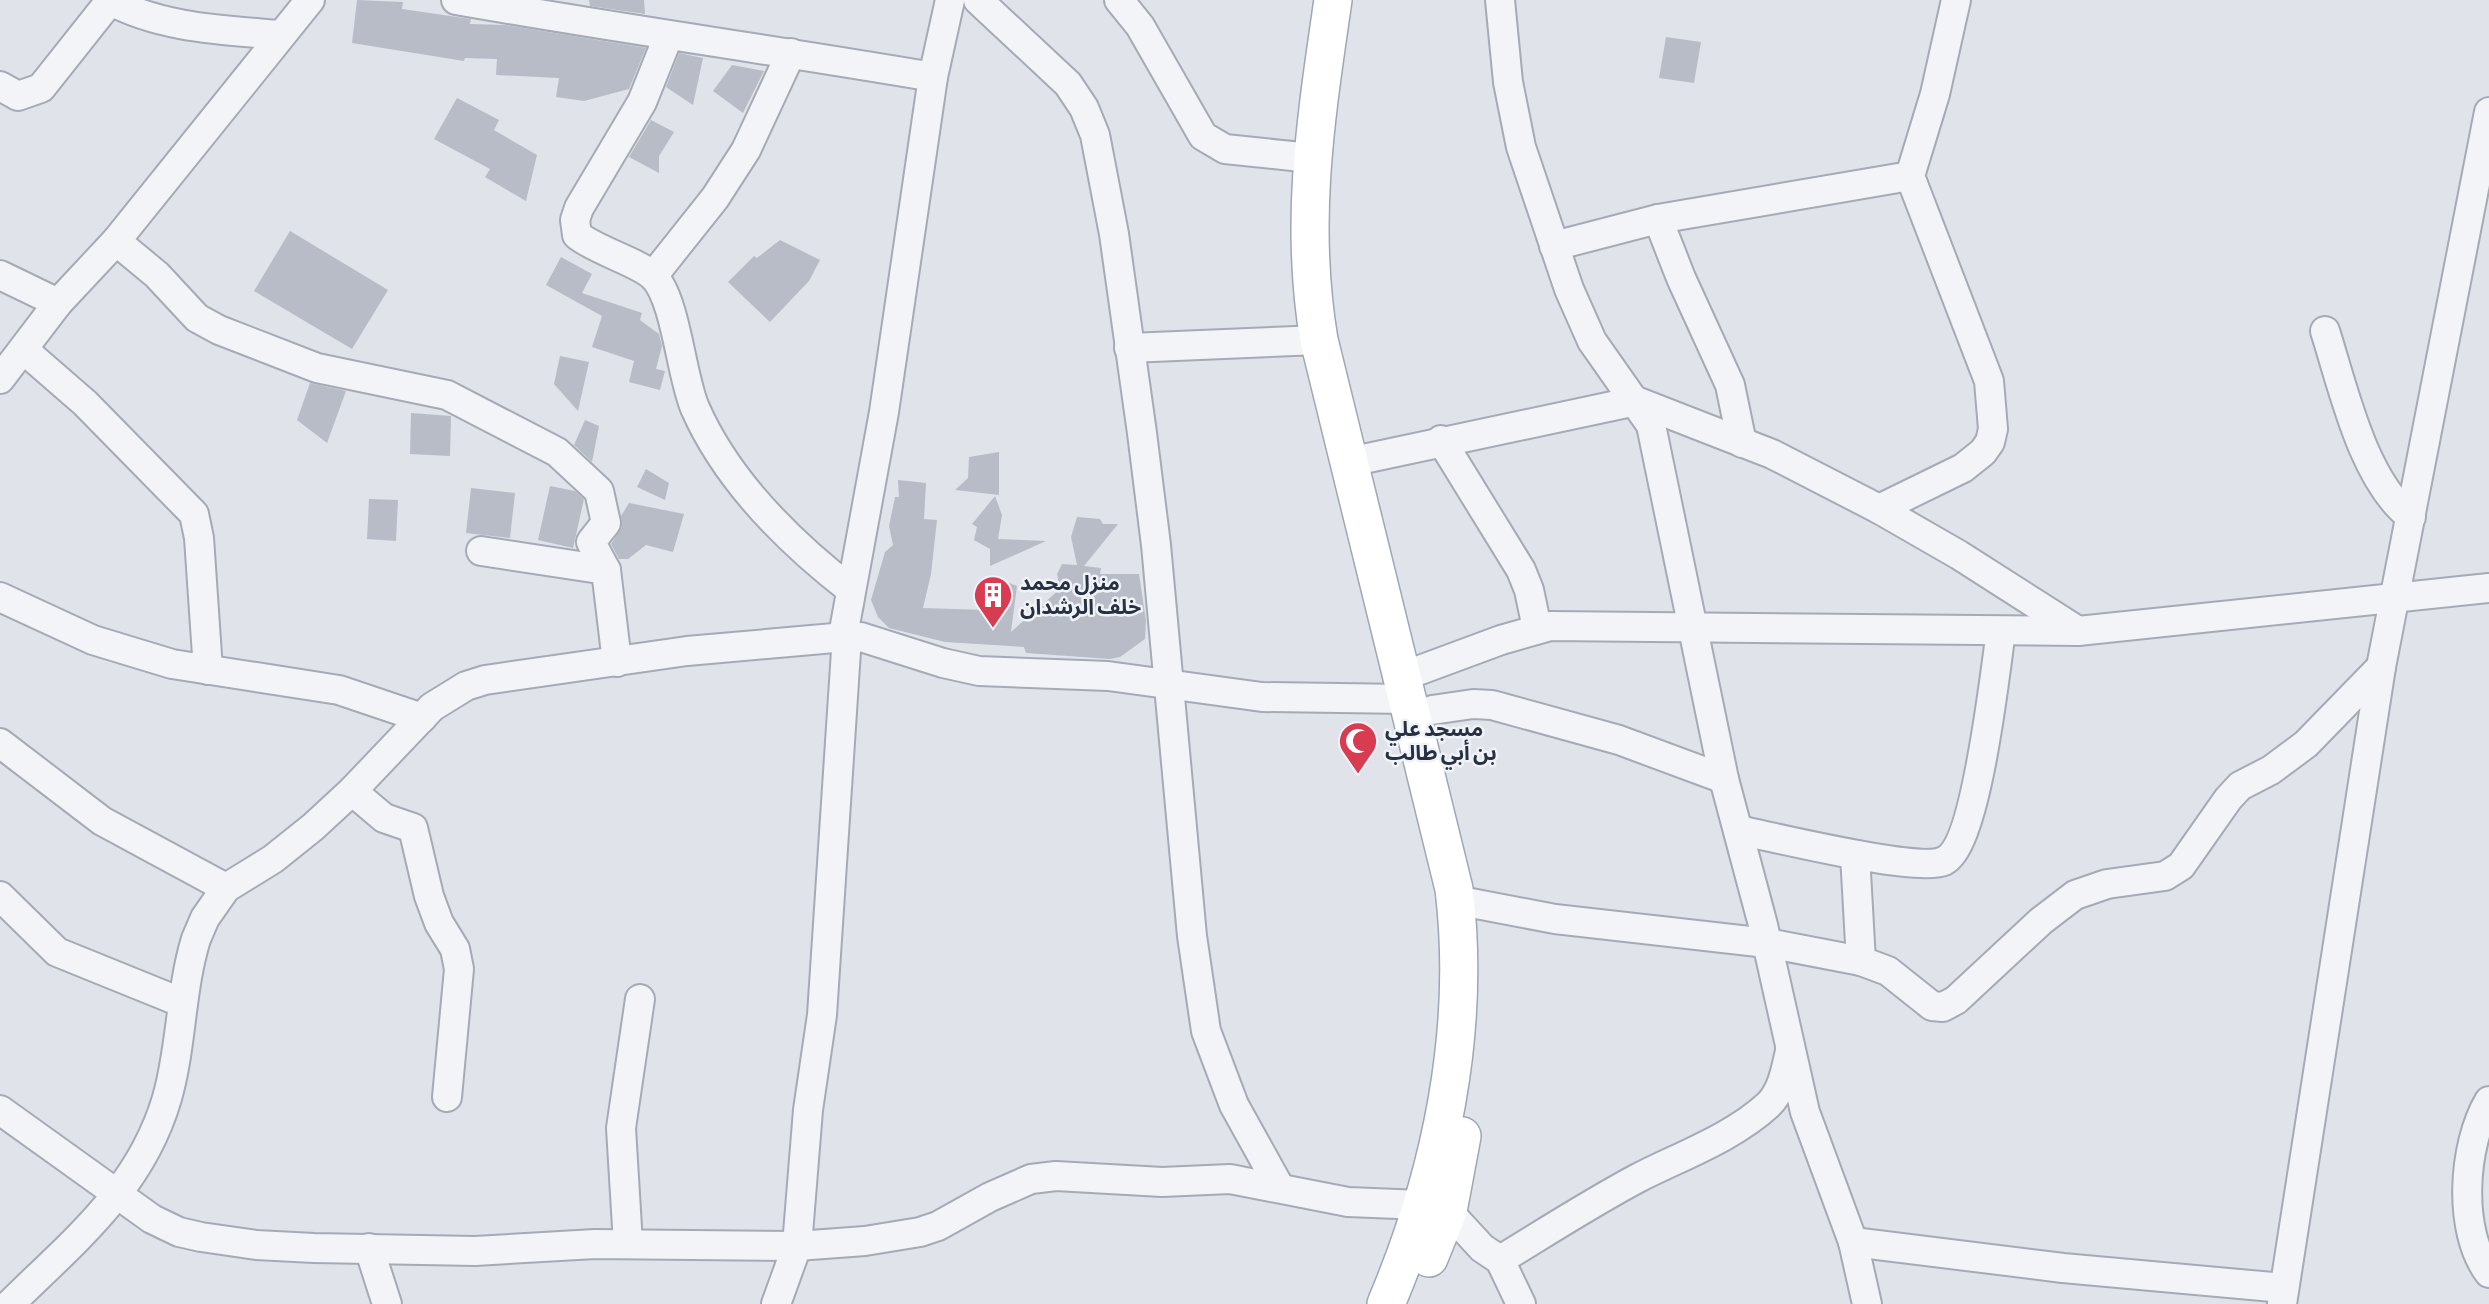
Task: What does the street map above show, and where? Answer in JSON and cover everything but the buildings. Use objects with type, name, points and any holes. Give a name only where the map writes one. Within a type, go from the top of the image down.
[{"type":"main road","points":[[1333,0],[1311,158],[1309,266],[1319,340],[1420,693],[1454,889],[1460,949],[1451,1086],[1430,1222],[1386,1304]]},
{"type":"main road","points":[[1351,0],[1328,164],[1325,263],[1339,355],[1368,458],[1420,693],[1472,903],[1477,960],[1464,1127],[1430,1222],[1408,1304]]},
{"type":"street","points":[[0,379],[58,303],[116,241],[310,0]]},
{"type":"street","points":[[456,0],[668,37],[791,52],[933,77]]},
{"type":"street","points":[[776,1304],[797,1246],[830,914],[851,590],[884,411],[933,77],[950,0]]},
{"type":"street","points":[[978,0],[1050,64],[1075,93],[1089,118],[1114,234],[1156,545],[1192,936],[1206,1031],[1215,1060],[1246,1130],[1280,1188]]},
{"type":"street","points":[[1119,0],[1140,26],[1203,136],[1225,149],[1311,158]]},
{"type":"street","points":[[1500,0],[1508,82],[1521,147],[1554,246],[1579,316],[1592,341],[1651,425],[1724,779],[1767,943],[1805,1112],[1853,1242],[1867,1304]]},
{"type":"street","points":[[1879,509],[1963,468],[1983,452],[1990,442],[1993,429],[1989,381],[1910,176],[1935,94],[1956,0]]},
{"type":"street","points":[[0,86],[19,96],[41,88],[110,1],[139,14],[190,26],[280,35]]},
{"type":"street","points":[[668,37],[642,103],[575,220],[577,235],[585,242],[653,276],[672,320],[695,408],[720,451],[776,523],[813,560],[851,590]]},
{"type":"street","points":[[653,276],[715,198],[746,150],[766,112],[791,52]]},
{"type":"street","points":[[1853,1242],[2283,1296],[2393,597],[2411,517],[2489,112]]},
{"type":"street","points":[[1554,246],[1658,219],[1910,176]]},
{"type":"street","points":[[1658,219],[1681,278],[1730,385],[1742,443]]},
{"type":"street","points":[[116,241],[157,275],[198,318],[219,330],[317,368],[447,395],[557,452],[591,480],[603,499],[606,523],[591,541],[606,570],[617,662]]},
{"type":"street","points":[[0,275],[58,303]]},
{"type":"street","points":[[2325,331],[2373,467],[2386,491],[2411,517]]},
{"type":"street","points":[[1129,348],[1319,340]]},
{"type":"street","points":[[24,351],[85,403],[194,514],[200,538],[208,670]]},
{"type":"street","points":[[1368,458],[1441,440],[1636,401],[1772,454],[1879,509],[1959,555],[2078,631]]},
{"type":"street","points":[[1441,440],[1521,570],[1529,590],[1537,628]]},
{"type":"street","points":[[481,551],[606,570]]},
{"type":"street","points":[[1420,693],[1537,628],[1574,625],[2078,631],[2489,589]]},
{"type":"street","points":[[0,597],[93,640],[172,663],[339,690],[422,718]]},
{"type":"street","points":[[1738,830],[1855,855],[1931,863],[1945,860],[1955,850],[1976,786],[2001,631]]},
{"type":"street","points":[[10,1304],[119,1194],[138,1167],[167,1098],[196,939],[205,918],[226,888],[273,859],[352,791],[422,718],[449,695],[485,680],[687,651],[847,638],[979,671],[1091,675],[1262,697],[1420,693],[1492,705],[1619,740],[1724,779]]},
{"type":"street","points":[[1472,903],[1555,919],[1767,943],[1861,961],[1888,971],[1927,1004],[1937,1007],[1948,1005],[2041,921],[2075,895],[2107,884],[2165,876],[2181,866],[2240,786],[2271,770],[2306,744],[2381,667]]},
{"type":"street","points":[[0,743],[102,821],[226,888]]},
{"type":"street","points":[[352,791],[384,818],[414,828],[432,908],[455,949],[459,987],[447,1097]]},
{"type":"street","points":[[1855,855],[1861,961]]},
{"type":"street","points":[[0,896],[57,952],[183,1003]]},
{"type":"street","points":[[628,1244],[621,1128],[640,999]]},
{"type":"street","points":[[1491,1254],[1733,1130],[1755,1115],[1769,1104],[1778,1090],[1790,1050]]},
{"type":"street","points":[[2485,1262],[2470,1224],[2470,1153],[2475,1128],[2489,1101]]},
{"type":"street","points":[[0,1110],[152,1219],[179,1232],[256,1245],[475,1251],[628,1244],[797,1246],[865,1241],[920,1232],[1031,1180],[1056,1176],[1161,1182],[1230,1179],[1348,1202],[1430,1222],[1491,1254],[1521,1304]]},
{"type":"street","points":[[1230,1179],[1246,1130]]},
{"type":"street","points":[[369,1248],[387,1304]]},
{"type":"place","name":"منزل محمد خلف الرشدان","points":[[993,629]]},
{"type":"place","name":"مسجد علي بن أبي طالب","points":[[1358,775]]}]
